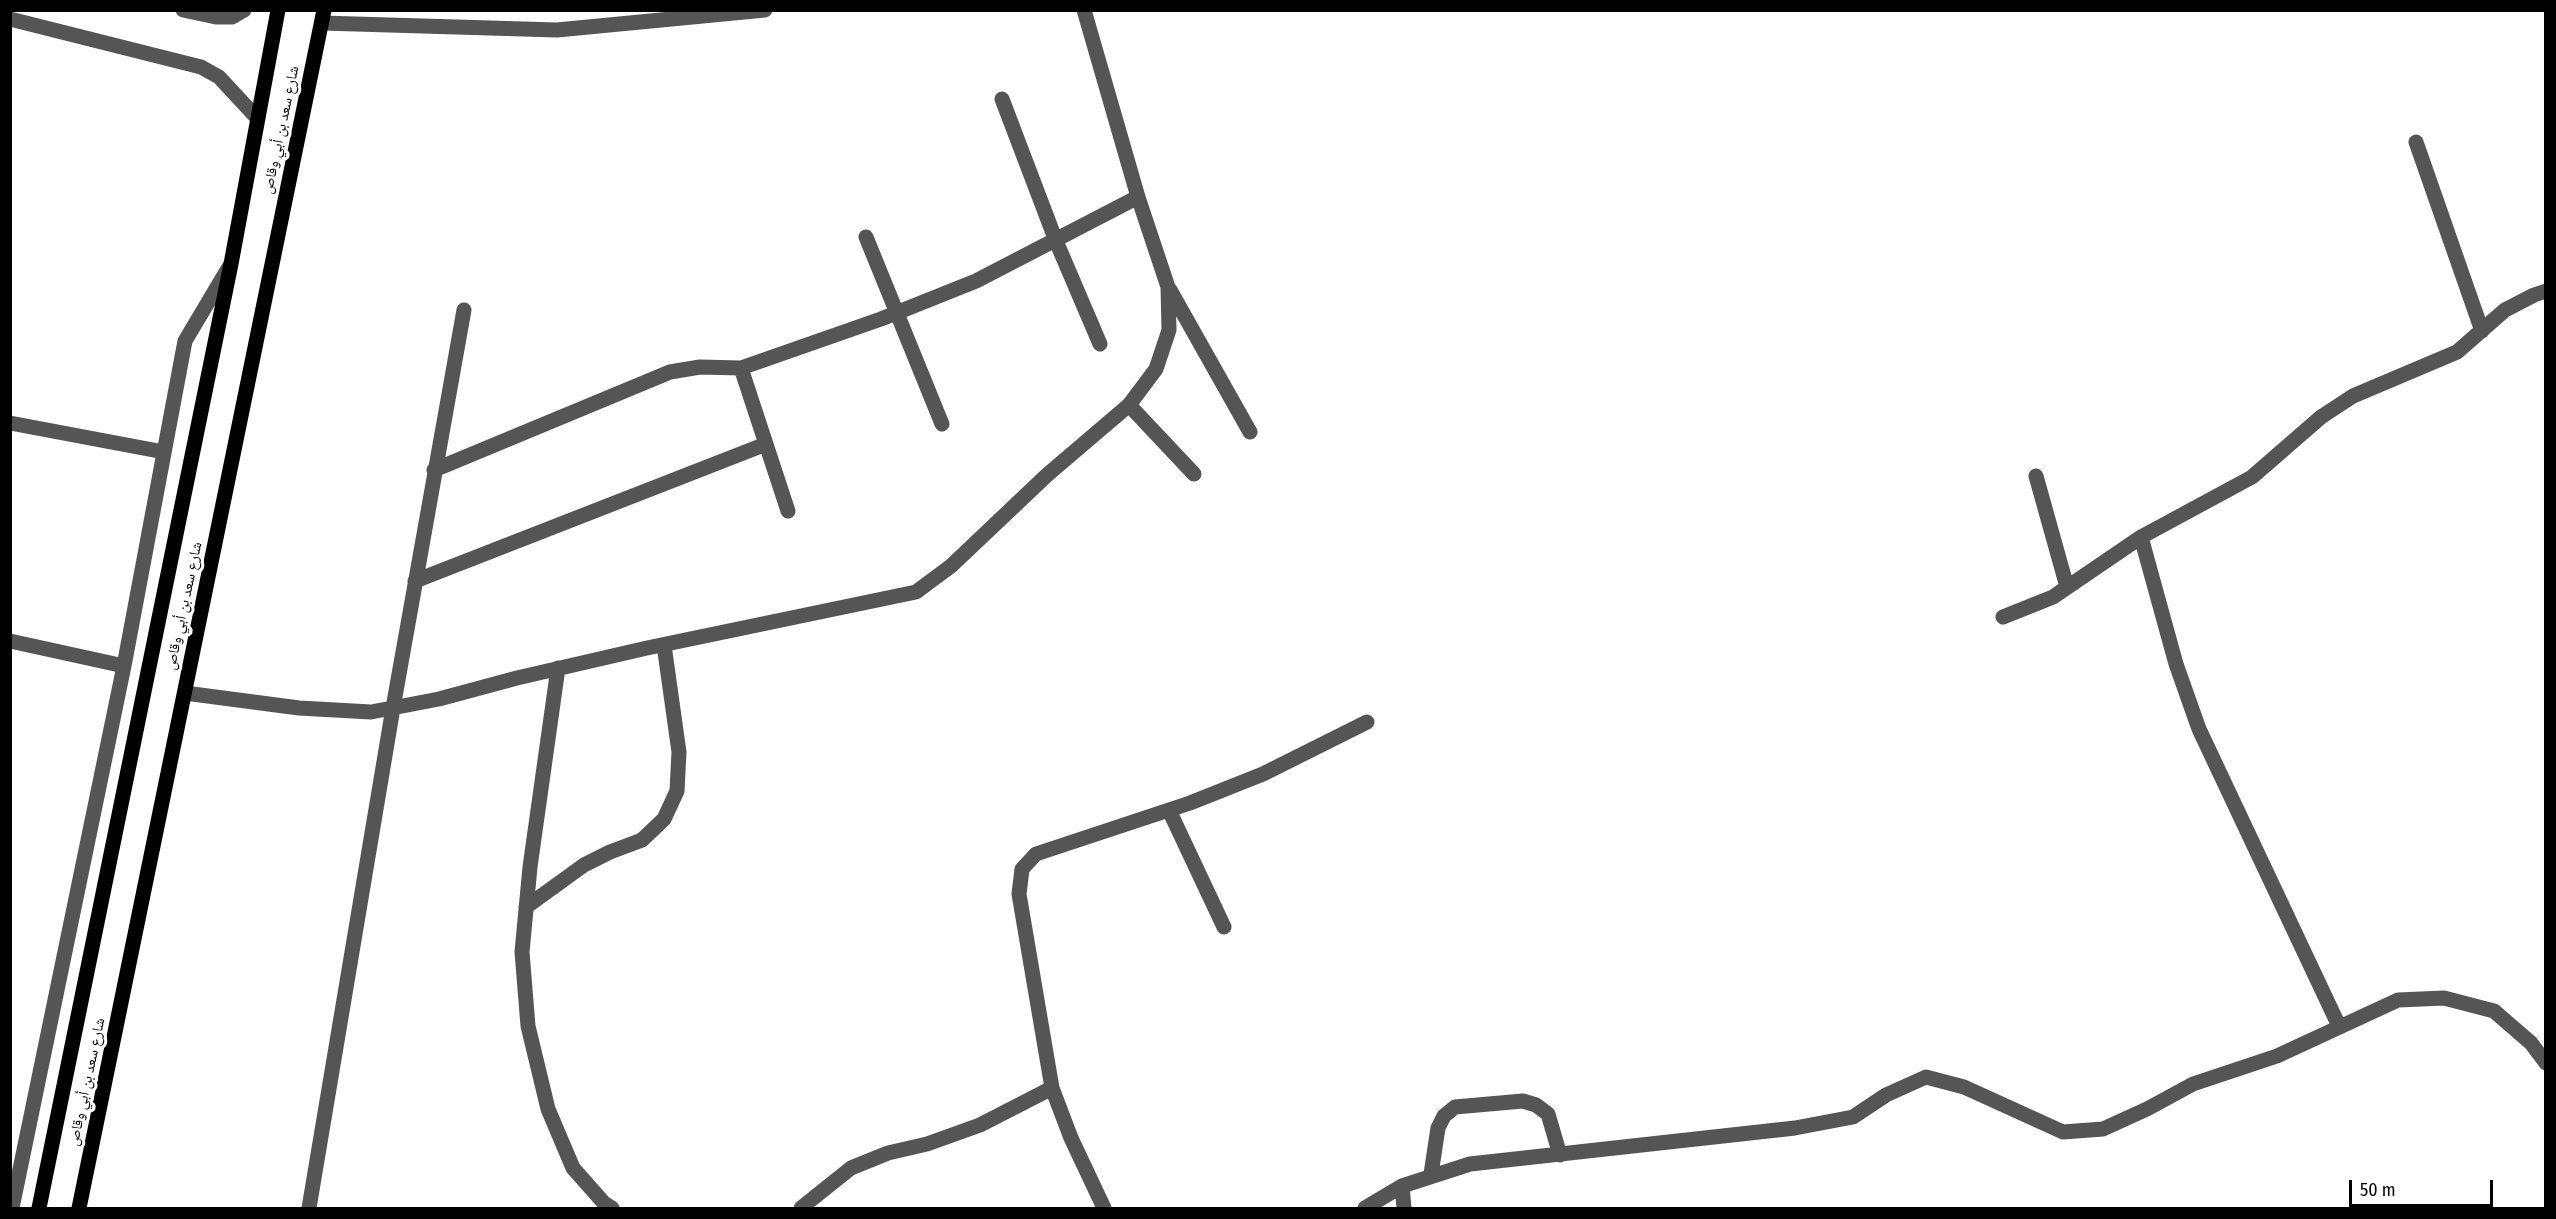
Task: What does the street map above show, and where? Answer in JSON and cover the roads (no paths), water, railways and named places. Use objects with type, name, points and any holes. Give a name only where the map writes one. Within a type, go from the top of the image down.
[{"type":"main road","name":"شارع سعد بن أبي وقاص","points":[[39,1209],[231,264],[278,10]]},
{"type":"main road","name":"شارع سعد بن أبي وقاص","points":[[79,1209],[323,17]]},
{"type":"street","points":[[183,10],[216,17],[232,17],[244,10]]},
{"type":"street","points":[[323,17],[418,18],[557,30],[765,10]]},
{"type":"street","points":[[1084,10],[1138,197],[1168,287],[1250,432]]},
{"type":"street","points":[[10,19],[201,67],[219,77],[257,118]]},
{"type":"street","points":[[1002,99],[1056,241],[1100,344]]},
{"type":"street","points":[[2416,142],[2482,331]]},
{"type":"street","points":[[434,470],[670,372],[700,367],[741,368],[897,312],[976,281],[1138,197]]},
{"type":"street","points":[[866,237],[942,424]]},
{"type":"street","points":[[12,1209],[124,666],[184,341],[231,264]]},
{"type":"street","points":[[185,693],[299,708],[370,712],[439,699],[558,668],[915,592],[951,566],[1047,475],[1130,405],[1156,369],[1169,330],[1168,287]]},
{"type":"street","points":[[2002,617],[2053,597],[2141,537],[2252,477],[2321,417],[2353,396],[2457,352],[2505,310],[2534,294],[2546,291]]},
{"type":"street","points":[[309,1209],[434,470],[464,310]]},
{"type":"street","points":[[741,368],[788,511]]},
{"type":"street","points":[[1130,405],[1194,474]]},
{"type":"street","points":[[10,423],[164,452]]},
{"type":"street","points":[[415,581],[766,444]]},
{"type":"street","points":[[2036,476],[2067,587]]},
{"type":"street","points":[[2141,537],[2176,664],[2199,729],[2339,1026]]},
{"type":"street","points":[[11,643],[124,666]]},
{"type":"street","points":[[526,907],[584,865],[642,840],[664,819],[677,791],[679,752],[664,645]]},
{"type":"street","points":[[558,668],[522,952],[528,1026],[548,1109],[573,1168],[612,1209]]},
{"type":"street","points":[[1104,1209],[1071,1138],[1052,1088],[1019,894],[1022,869],[1036,854],[1169,810],[1263,774],[1367,722]]},
{"type":"street","points":[[1169,810],[1224,927]]},
{"type":"street","points":[[1365,1209],[1402,1186],[1431,1174],[1470,1164],[1795,1128],[1853,1117],[1886,1095],[1926,1077],[1964,1087],[2063,1132],[2103,1129],[2193,1084],[2277,1056],[2398,1000],[2444,998],[2494,1011],[2531,1043],[2546,1064]]},
{"type":"street","points":[[801,1209],[851,1168],[888,1153],[927,1144],[980,1125],[1052,1088]]},
{"type":"street","points":[[1431,1174],[1438,1128],[1444,1116],[1455,1107],[1523,1101],[1536,1105],[1548,1114],[1560,1155]]},
{"type":"street","points":[[1402,1186],[1404,1209]]}]
